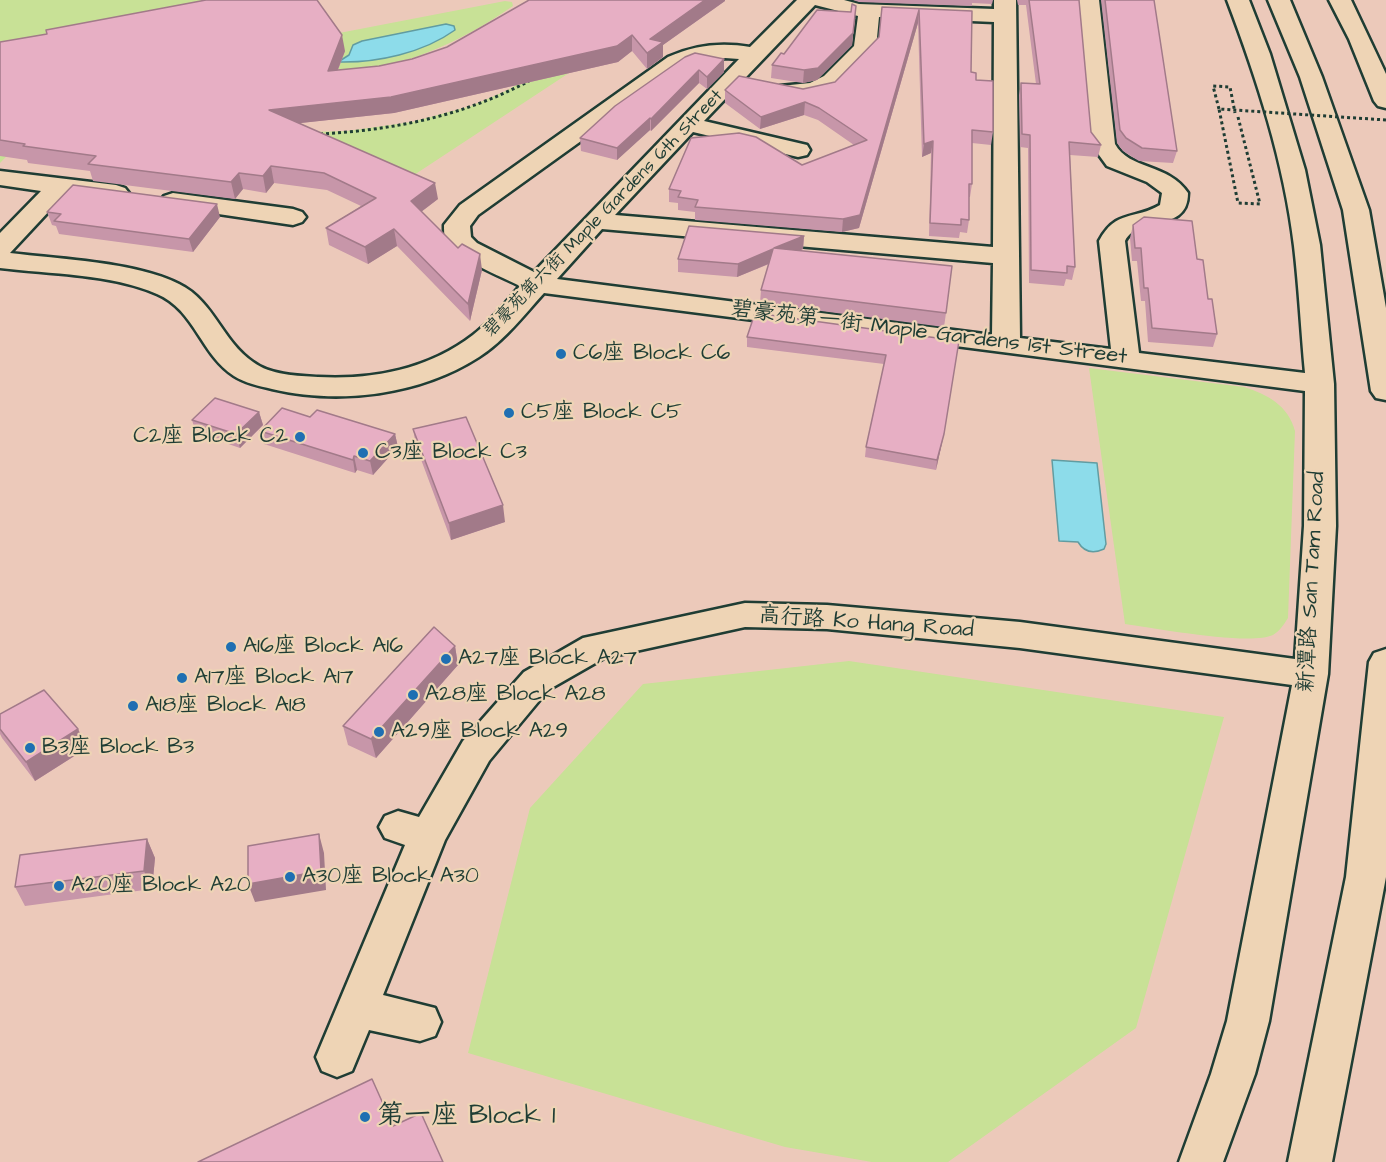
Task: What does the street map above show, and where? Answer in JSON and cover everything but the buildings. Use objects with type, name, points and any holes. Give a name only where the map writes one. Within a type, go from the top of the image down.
[{"type":"main road","name":"碧豪苑第六街 Maple Gardens 6th Street","points":[[0,260],[138,279],[174,291],[190,304],[233,362],[253,375],[304,386],[352,386],[391,381],[445,364],[486,338],[689,124],[752,82],[761,50],[809,0]]},
{"type":"main road","points":[[819,0],[869,10],[1005,8],[1006,345]]},
{"type":"main road","points":[[1088,0],[1103,144],[1113,159],[1165,182],[1173,189],[1176,197],[1175,204],[1170,211],[1126,224],[1118,229],[1112,241],[1126,360]]},
{"type":"main road","name":"新潭路 San Tam Road","points":[[1201,1162],[1233,1074],[1248,1022],[1311,674],[1320,526],[1320,384],[1307,245],[1293,170],[1259,54],[1238,0]]},
{"type":"main road","points":[[1279,0],[1311,77],[1356,210],[1386,391]]},
{"type":"main road","points":[[1340,0],[1360,39],[1386,101]]},
{"type":"main road","points":[[752,82],[803,92],[826,87],[865,48],[869,10]]},
{"type":"main road","points":[[537,284],[462,244],[456,233],[462,217],[676,62],[696,53],[721,50],[761,50]]},
{"type":"main road","points":[[689,124],[798,150]]},
{"type":"main road","points":[[2,178],[294,217]]},
{"type":"main road","points":[[0,248],[60,185]]},
{"type":"main road","points":[[595,221],[1005,256]]},
{"type":"main road","name":"碧豪苑第一街 Maple Gardens 1st Street","points":[[537,284],[1320,384]]},
{"type":"main road","name":"高行路 Ko Hang Road","points":[[337,1057],[356,1008],[413,831],[476,751],[536,681],[595,647],[745,615],[827,617],[1020,635],[1311,674]]},
{"type":"main road","points":[[1310,1162],[1366,877],[1386,662]]},
{"type":"main road","points":[[356,1008],[420,1022]]},
{"type":"path","points":[[310,134],[380,129],[444,116],[502,95],[537,76]]},
{"type":"path","points":[[1235,112],[1230,87],[1213,86],[1238,203],[1260,204],[1238,117]]},
{"type":"path","points":[[1219,109],[1386,120]]},
{"type":"green space","points":[[0,0],[230,0],[0,43]]},
{"type":"green space","points":[[650,0],[680,0],[414,175],[352,153],[43,119],[0,163],[0,130],[3,130],[34,100],[12,97],[84,83],[62,107],[310,132],[347,131],[412,122],[471,106],[508,90]]},
{"type":"green space","points":[[505,1],[512,2],[513,6],[446,45],[397,63],[372,68],[346,72],[320,72],[220,56]]},
{"type":"green space","points":[[1089,368],[1244,387],[1276,402],[1287,414],[1295,431],[1288,618],[1273,635],[1261,638],[1224,637],[1125,624]]},
{"type":"green space","points":[[849,661],[1224,717],[1136,1028],[948,1162],[872,1162],[785,1147],[468,1053],[530,808],[643,684]]},
{"type":"water","points":[[446,24],[454,26],[455,30],[429,45],[399,55],[368,61],[338,62],[349,55],[353,45],[362,41]]},
{"type":"water","points":[[1052,460],[1097,463],[1106,544],[1104,549],[1089,551],[1078,542],[1059,541]]},
{"type":"place","name":"C6座 Block C6","points":[[561,354]]},
{"type":"place","name":"C5座 Block C5","points":[[509,413]]},
{"type":"place","name":"C2座 Block C2","points":[[300,437]]},
{"type":"place","name":"C3座 Block C3","points":[[363,453]]},
{"type":"place","name":"A16座 Block A16","points":[[231,647]]},
{"type":"place","name":"A27座 Block A27","points":[[446,659]]},
{"type":"place","name":"A17座 Block A17","points":[[182,678]]},
{"type":"place","name":"A28座 Block A28","points":[[413,695]]},
{"type":"place","name":"A18座 Block A18","points":[[133,706]]},
{"type":"place","name":"A29座 Block A29","points":[[379,732]]},
{"type":"place","name":"B3座 Block B3","points":[[30,748]]},
{"type":"place","name":"A30座 Block A30","points":[[290,877]]},
{"type":"place","name":"A20座 Block A20","points":[[59,886]]},
{"type":"place","name":"第一座 Block 1","points":[[365,1117]]}]
